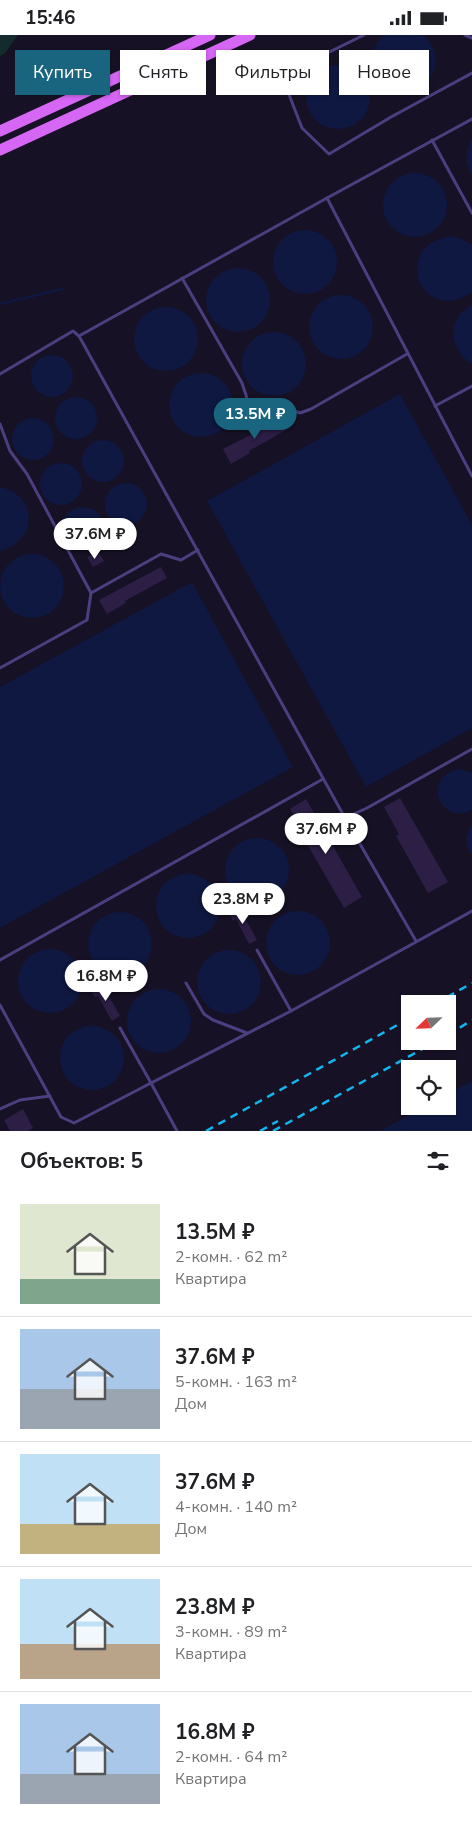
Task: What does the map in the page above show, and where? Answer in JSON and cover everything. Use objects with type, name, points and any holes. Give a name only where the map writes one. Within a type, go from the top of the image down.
[{"type":"main road","points":[[0,131],[210,35]]},
{"type":"main road","points":[[0,151],[250,35]]},
{"type":"lane","points":[[364,35],[299,67],[288,92],[302,128],[330,154],[390,117],[472,73]]},
{"type":"lane","points":[[465,35],[472,38]]},
{"type":"lane","points":[[79,337],[182,278],[472,119]]},
{"type":"lane","points":[[432,140],[472,213]]},
{"type":"lane","points":[[327,198],[472,476]]},
{"type":"lane","points":[[182,278],[242,383],[251,420],[278,405],[300,413],[306,411],[407,353]]},
{"type":"lane","points":[[0,374],[73,331],[79,337],[323,779],[416,941]]},
{"type":"lane","points":[[435,406],[472,386]]},
{"type":"lane","points":[[0,424],[10,451],[27,474],[91,593],[87,620],[0,668]]},
{"type":"lane","points":[[91,593],[160,554],[180,560],[198,550]]},
{"type":"lane","points":[[345,818],[367,808],[472,749]]},
{"type":"lane","points":[[0,960],[323,779]]},
{"type":"lane","points":[[0,1005],[61,1117],[74,1123],[291,1011],[472,911]]},
{"type":"lane","points":[[257,950],[291,1011]]},
{"type":"lane","points":[[186,983],[204,1014],[213,1020],[247,1033]]},
{"type":"lane","points":[[120,1028],[177,1131]]},
{"type":"lane","points":[[0,1109],[20,1100],[50,1096]]},
{"type":"green space","points":[[0,35],[18,35],[5,53],[0,56]]},
{"type":"water","points":[[385,35],[422,35],[426,38],[433,48],[435,57],[435,65],[430,78],[429,79],[429,50],[373,50]]},
{"type":"water","points":[[332,65],[339,65],[339,95],[370,95],[370,103],[365,115],[356,124],[344,129],[332,129],[320,124],[311,115],[306,103],[306,95],[329,95],[329,66]]},
{"type":"water","points":[[472,139],[472,175],[466,157]]},
{"type":"water","points":[[409,173],[421,173],[438,182],[445,193],[447,205],[445,217],[438,228],[421,237],[409,237],[397,232],[388,223],[383,211],[383,199],[388,187],[397,178]]},
{"type":"water","points":[[299,230],[311,230],[328,239],[335,250],[337,262],[335,274],[328,285],[311,294],[299,294],[287,289],[278,280],[273,268],[273,256],[278,244],[287,235]]},
{"type":"water","points":[[450,236],[462,239],[472,245],[472,292],[455,300],[440,300],[428,293],[420,282],[417,268],[420,255],[431,243]]},
{"type":"water","points":[[232,268],[244,268],[261,277],[268,288],[270,300],[268,312],[261,323],[244,332],[232,332],[220,327],[211,318],[206,306],[206,294],[211,282],[220,273]]},
{"type":"water","points":[[335,295],[347,295],[364,304],[371,315],[373,327],[371,339],[364,350],[347,359],[335,359],[323,354],[314,345],[309,333],[309,321],[314,309],[323,300]]},
{"type":"water","points":[[472,305],[472,364],[461,354],[454,340],[453,333],[457,318]]},
{"type":"water","points":[[160,307],[172,307],[189,316],[196,327],[198,339],[196,351],[189,362],[172,371],[160,371],[148,366],[139,357],[134,345],[134,333],[139,321],[148,312]]},
{"type":"water","points":[[268,332],[280,332],[297,341],[304,352],[306,364],[304,376],[297,387],[280,396],[268,396],[256,391],[247,382],[242,370],[242,358],[247,346],[256,337]]},
{"type":"water","points":[[52,355],[67,361],[73,376],[67,391],[52,397],[37,391],[31,376],[37,361]]},
{"type":"water","points":[[195,373],[207,373],[224,382],[231,393],[233,405],[231,417],[224,428],[207,437],[195,437],[183,432],[174,423],[169,411],[169,399],[174,387],[183,378]]},
{"type":"water","points":[[400,394],[472,525],[472,728],[366,787],[207,501]]},
{"type":"water","points":[[76,397],[91,403],[97,418],[91,433],[76,439],[61,433],[55,418],[61,403]]},
{"type":"water","points":[[33,418],[48,424],[54,439],[48,454],[33,460],[18,454],[12,439],[18,424]]},
{"type":"water","points":[[103,440],[118,446],[124,461],[118,476],[103,482],[88,476],[82,461],[88,446]]},
{"type":"water","points":[[61,463],[76,469],[82,484],[76,499],[61,505],[46,499],[40,484],[46,469]]},
{"type":"water","points":[[126,483],[141,489],[147,504],[141,519],[126,525],[111,519],[105,504],[111,489]]},
{"type":"water","points":[[0,487],[13,492],[22,499],[27,508],[29,518],[22,538],[13,546],[0,551]]},
{"type":"water","points":[[83,507],[98,513],[104,528],[98,543],[83,549],[68,543],[62,528],[68,513]]},
{"type":"water","points":[[26,554],[38,554],[55,563],[62,574],[64,586],[62,598],[55,609],[38,618],[26,618],[14,613],[5,604],[0,592],[0,580],[5,568],[14,559]]},
{"type":"water","points":[[192,582],[293,767],[0,928],[0,687]]},
{"type":"water","points":[[460,769],[472,773],[472,809],[462,813],[452,812],[445,807],[439,799],[438,790],[440,781],[447,774]]},
{"type":"water","points":[[472,825],[472,855],[466,840]]},
{"type":"water","points":[[251,838],[263,838],[280,847],[287,858],[289,870],[287,882],[280,893],[263,902],[251,902],[239,897],[230,888],[225,876],[225,864],[230,852],[239,843]]},
{"type":"water","points":[[182,874],[194,874],[211,883],[218,894],[220,906],[218,918],[211,929],[194,938],[182,938],[170,933],[161,924],[156,912],[156,900],[161,888],[170,879]]},
{"type":"water","points":[[292,911],[304,911],[321,920],[328,931],[330,943],[328,955],[321,966],[304,975],[292,975],[280,970],[271,961],[266,949],[266,937],[271,925],[280,916]]},
{"type":"water","points":[[114,912],[126,912],[143,921],[150,932],[152,944],[150,956],[143,967],[126,976],[114,976],[102,971],[93,962],[88,950],[88,938],[93,926],[102,917]]},
{"type":"water","points":[[44,949],[56,949],[73,958],[80,969],[82,981],[80,993],[73,1004],[56,1013],[44,1013],[32,1008],[23,999],[18,987],[18,975],[23,963],[32,954]]},
{"type":"water","points":[[223,950],[235,950],[252,959],[259,970],[261,982],[259,994],[252,1005],[235,1014],[223,1014],[211,1009],[202,1000],[197,988],[197,976],[202,964],[211,955]]},
{"type":"water","points":[[153,989],[165,989],[182,998],[189,1009],[191,1021],[189,1033],[182,1044],[165,1053],[153,1053],[141,1048],[132,1039],[127,1027],[127,1015],[132,1003],[141,994]]},
{"type":"water","points":[[86,1026],[98,1026],[115,1035],[122,1046],[124,1058],[122,1070],[115,1081],[98,1090],[86,1090],[74,1085],[65,1076],[60,1064],[60,1052],[65,1040],[74,1031]]},
{"type":"water","points":[[472,1081],[472,1131],[380,1131],[409,1115],[456,1115],[456,1090]]},
{"type":"building","points":[[285,417],[291,427],[249,451],[250,453],[231,464],[223,449]]},
{"type":"building","points":[[94,553],[96,556],[100,554],[104,561],[93,567],[87,557]]},
{"type":"building","points":[[161,567],[167,578],[125,601],[126,603],[107,614],[99,600]]},
{"type":"building","points":[[400,798],[448,882],[428,893],[396,836],[399,834],[384,807]]},
{"type":"building","points":[[306,799],[362,897],[344,908],[303,837],[306,836],[290,809]]},
{"type":"building","points":[[239,907],[257,940],[249,944],[236,919],[233,921],[229,913]]},
{"type":"building","points":[[102,984],[120,1016],[112,1021],[98,996],[95,997],[91,990]]},
{"type":"building","points":[[23,1109],[33,1128],[28,1131],[10,1131],[4,1120]]},
{"type":"waterway","points":[[0,304],[62,289]]},
{"type":"railway","points":[[451,995],[472,983]]},
{"type":"railway","points":[[456,1030],[472,1020]]},
{"type":"railway","points":[[206,1131],[401,1023]]},
{"type":"railway","points":[[273,1131],[421,1050]]},
{"type":"railway","points":[[260,1131],[278,1121]]}]
